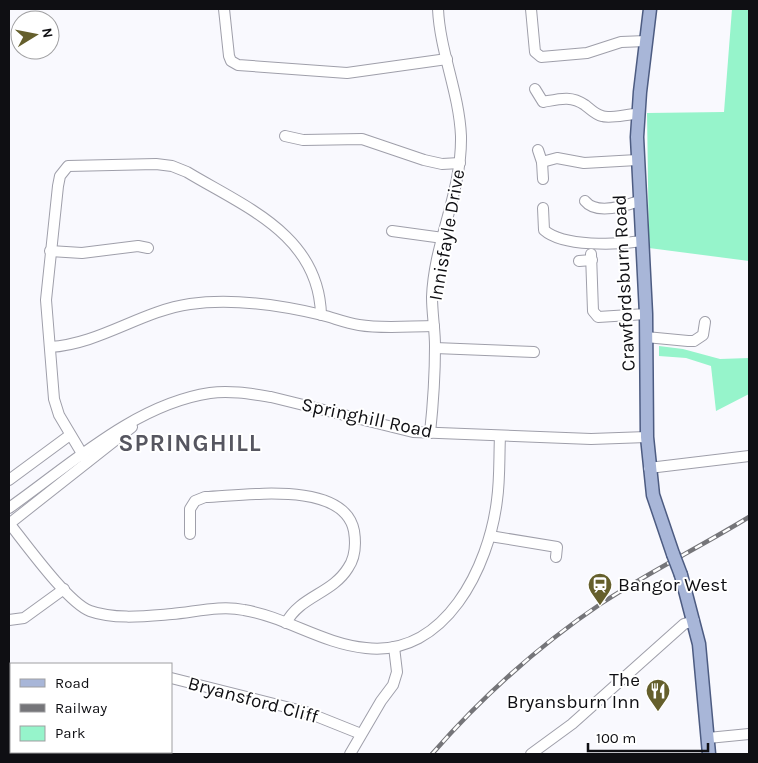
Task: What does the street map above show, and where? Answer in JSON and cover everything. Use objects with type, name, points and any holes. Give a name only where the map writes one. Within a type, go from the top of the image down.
[{"type":"main road","name":"Crawfordsburn Road","points":[[650,9],[637,114],[637,160],[646,314],[649,468],[659,518],[681,575],[694,620],[710,754]]},
{"type":"street","points":[[224,9],[229,56],[231,61],[238,65],[347,74],[447,59]]},
{"type":"street","name":"Innisfayle Drive","points":[[430,433],[435,348],[432,296],[443,238],[458,184],[460,163],[459,117],[439,24],[438,9]]},
{"type":"street","points":[[531,9],[535,52],[541,57],[587,53],[621,42],[646,41]]},
{"type":"street","points":[[535,89],[540,105],[564,97],[583,103],[600,116],[609,118],[621,114],[637,114]]},
{"type":"street","points":[[285,136],[303,140],[362,139],[424,160],[442,164],[460,163]]},
{"type":"street","points":[[538,150],[542,162],[543,178]]},
{"type":"street","points":[[542,162],[557,158],[584,163],[637,160]]},
{"type":"street","points":[[85,459],[56,408],[46,300],[58,186],[60,176],[68,166],[172,166],[187,172],[277,227],[293,242],[315,280],[321,315]]},
{"type":"street","points":[[585,201],[589,206],[598,208],[620,207],[639,202]]},
{"type":"street","points":[[543,208],[544,230],[552,238],[584,242],[642,242]]},
{"type":"street","points":[[392,231],[443,238]]},
{"type":"street","points":[[50,251],[82,253],[138,246],[148,248]]},
{"type":"street","points":[[578,261],[592,257],[593,312],[598,317],[646,314]]},
{"type":"street","points":[[50,347],[68,346],[84,342],[162,311],[190,304],[233,302],[282,307],[359,325],[434,326]]},
{"type":"street","points":[[646,337],[694,341],[703,335],[704,322]]},
{"type":"street","points":[[435,348],[534,352]]},
{"type":"street","name":"Springhill Road","points":[[9,523],[62,483],[85,459],[150,412],[176,401],[211,393],[250,394],[414,432],[591,440],[647,437]]},
{"type":"street","points":[[9,480],[70,434]]},
{"type":"street","points":[[9,523],[79,605],[102,614],[145,616],[220,609],[243,609],[357,647],[377,649],[394,646],[412,642],[432,630],[447,617],[463,595],[490,536],[497,500],[500,436]]},
{"type":"street","points":[[649,468],[749,456]]},
{"type":"street","name":"Springhill Road","points":[[9,508],[62,483]]},
{"type":"street","points":[[190,534],[190,509],[195,501],[205,497],[298,494],[325,500],[340,510],[353,529],[355,541],[352,561],[339,579],[297,606],[286,623]]},
{"type":"street","points":[[490,536],[557,547],[556,556]]},
{"type":"street","points":[[9,620],[24,618],[64,589]]},
{"type":"street","points":[[531,754],[572,724],[684,624],[694,620]]},
{"type":"street","points":[[350,754],[393,685],[398,672],[394,646]]},
{"type":"street","name":"Bryansford Cliff","points":[[172,678],[306,712],[361,734]]},
{"type":"street","points":[[708,738],[749,734]]},
{"type":"green space","points":[[732,9],[749,9],[749,261],[649,248],[647,113],[724,112]]},
{"type":"green space","points":[[659,346],[683,349],[720,359],[749,358],[749,394],[716,411],[711,366],[686,358],[659,356]]},
{"type":"railway","points":[[432,754],[471,712],[512,673],[578,619],[638,581],[749,517]]},
{"type":"place","name":"Bangor West","points":[[600,606]]},
{"type":"place","name":"The Bryansburn Inn","points":[[658,712]]},
{"type":"district","name":"SPRINGHILL","points":[[190,443]]}]
